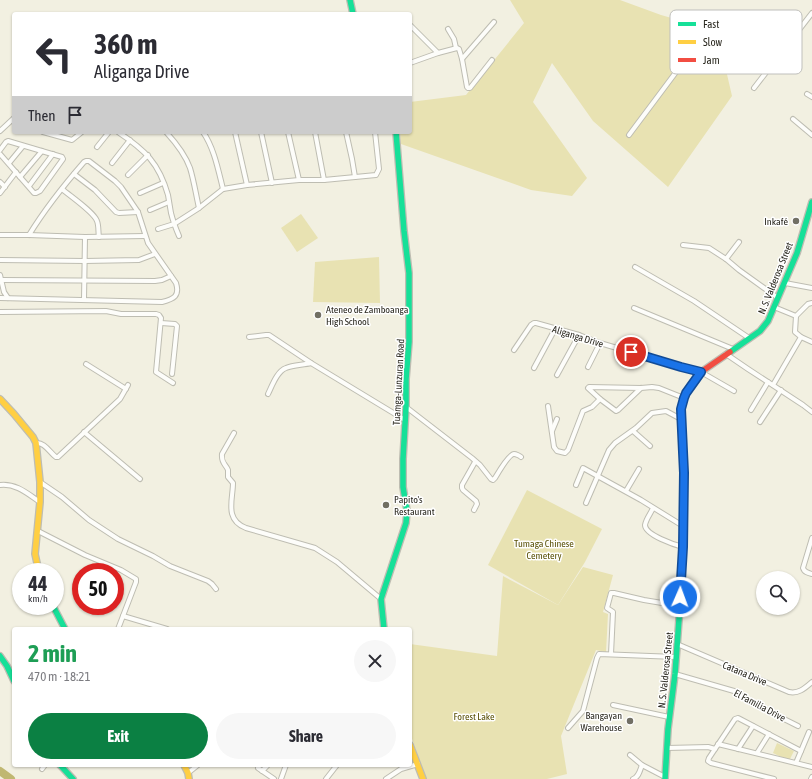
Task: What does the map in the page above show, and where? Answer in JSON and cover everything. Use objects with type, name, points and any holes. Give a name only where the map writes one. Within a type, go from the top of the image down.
[{"type":"street","points":[[350,0],[353,12]]},
{"type":"street","points":[[802,26],[812,13]]},
{"type":"street","points":[[462,59],[494,22]]},
{"type":"street","points":[[412,27],[438,53]]},
{"type":"street","points":[[448,29],[454,39],[456,48],[459,48],[468,88],[470,88],[492,60]]},
{"type":"street","points":[[412,62],[456,48]]},
{"type":"street","points":[[629,135],[675,74]]},
{"type":"street","points":[[754,88],[765,74]]},
{"type":"street","points":[[807,94],[812,97]]},
{"type":"street","points":[[793,119],[812,134]]},
{"type":"street","points":[[0,131],[12,120]]},
{"type":"street","points":[[52,134],[72,140],[80,134]]},
{"type":"street","points":[[97,147],[107,134]]},
{"type":"street","points":[[121,134],[148,155],[159,170],[168,194],[174,224],[179,236]]},
{"type":"street","points":[[168,134],[182,152],[190,168],[199,208]]},
{"type":"street","points":[[204,134],[215,158],[223,189]]},
{"type":"street","points":[[235,134],[247,185]]},
{"type":"street","points":[[261,134],[272,183]]},
{"type":"street","points":[[288,134],[299,180]]},
{"type":"street","points":[[315,134],[324,180]]},
{"type":"street","points":[[346,134],[355,176]]},
{"type":"street","points":[[158,228],[174,224],[199,208],[223,189],[299,180],[324,180],[376,175],[379,168],[375,134]]},
{"type":"street","name":"Tuamga-Lunzuran Road","points":[[384,627],[381,599],[406,523],[407,511],[403,487],[403,459],[409,342],[409,273],[396,134]]},
{"type":"street","points":[[112,163],[130,140]]},
{"type":"street","points":[[0,150],[7,141],[62,156],[63,158],[58,167],[37,193],[34,192],[0,154]]},
{"type":"street","points":[[9,163],[23,146]]},
{"type":"street","points":[[20,177],[42,151]]},
{"type":"street","points":[[29,186],[53,154]]},
{"type":"street","points":[[128,175],[148,155]]},
{"type":"street","points":[[0,298],[162,302],[170,300],[177,294],[178,290],[176,283],[148,243],[138,212],[121,187],[92,162],[85,161],[62,189],[29,235]]},
{"type":"street","points":[[0,193],[16,172]]},
{"type":"street","points":[[74,174],[95,190],[116,212],[138,212]]},
{"type":"street","points":[[0,182],[5,187]]},
{"type":"street","points":[[140,193],[163,183]]},
{"type":"street","points":[[62,189],[95,216],[98,224],[99,237]]},
{"type":"street","points":[[150,210],[169,202]]},
{"type":"street","name":"N. S. Valderosa Street","points":[[665,778],[669,717],[676,674],[676,644],[680,606],[683,547],[684,473],[681,409],[686,393],[701,372],[760,331],[768,321],[797,253],[812,202]]},
{"type":"street","points":[[0,235],[85,237],[145,236]]},
{"type":"street","points":[[84,300],[85,237]]},
{"type":"street","points":[[726,259],[739,242]]},
{"type":"street","points":[[683,245],[708,248],[726,259],[778,298]]},
{"type":"street","points":[[0,260],[139,260],[155,254]]},
{"type":"street","points":[[635,267],[694,301],[749,338]]},
{"type":"street","points":[[0,274],[4,292],[8,298]]},
{"type":"street","points":[[2,280],[155,281],[171,276]]},
{"type":"street","points":[[785,283],[812,288]]},
{"type":"street","points":[[812,303],[808,304],[796,316],[794,330],[801,337],[812,342]]},
{"type":"street","points":[[774,307],[796,316]]},
{"type":"street","points":[[634,308],[733,349]]},
{"type":"street","points":[[0,312],[106,311],[121,314],[159,315],[161,318],[161,323],[156,372],[173,383]]},
{"type":"street","points":[[161,323],[175,324],[177,326],[172,374]]},
{"type":"street","name":"Aliganga Drive","points":[[514,350],[532,324],[536,323],[701,372],[734,392]]},
{"type":"street","points":[[534,368],[555,329]]},
{"type":"street","points":[[249,337],[269,336],[405,420]]},
{"type":"street","points":[[557,375],[579,336]]},
{"type":"street","points":[[773,385],[801,337]]},
{"type":"street","points":[[588,367],[600,343]]},
{"type":"street","points":[[726,354],[812,412]]},
{"type":"street","points":[[268,394],[278,374],[282,370],[311,363]]},
{"type":"street","points":[[36,443],[40,442],[43,444],[54,456],[57,457],[120,399],[127,387],[86,364]]},
{"type":"street","points":[[751,410],[768,382]]},
{"type":"street","points":[[641,388],[616,411],[588,389],[588,387],[652,387],[659,388],[684,398]]},
{"type":"street","points":[[760,422],[781,390]]},
{"type":"street","points":[[0,399],[33,436],[36,443],[40,482],[38,531],[35,554],[37,563]]},
{"type":"street","points":[[548,406],[554,448],[557,451],[565,453],[568,450],[583,411],[592,407],[600,399]]},
{"type":"street","points":[[406,407],[480,465],[489,478],[493,480],[508,458],[516,454],[521,457]]},
{"type":"street","points":[[586,503],[612,446],[615,443],[633,430],[652,413],[666,411],[681,419]]},
{"type":"street","points":[[552,431],[557,419]]},
{"type":"street","points":[[633,430],[650,446]]},
{"type":"street","points":[[84,432],[140,479]]},
{"type":"street","points":[[234,433],[221,457],[223,463],[228,469],[228,477],[233,483],[231,509],[236,523],[246,528],[315,548],[337,562],[381,599]]},
{"type":"street","points":[[474,510],[477,504],[476,501],[462,488],[462,485],[475,462]]},
{"type":"street","points":[[576,485],[583,468],[626,491],[683,526]]},
{"type":"street","points":[[626,491],[639,469]]},
{"type":"street","points":[[40,482],[62,497],[89,520],[118,539],[170,566],[208,581],[216,590]]},
{"type":"street","points":[[0,485],[16,487],[40,502]]},
{"type":"street","points":[[653,508],[646,522],[646,530],[670,544],[683,547]]},
{"type":"street","points":[[38,531],[85,555],[121,570],[136,579],[119,627]]},
{"type":"street","points":[[812,538],[803,568],[805,572],[812,574]]},
{"type":"street","points":[[611,654],[613,612],[607,607],[611,593],[680,606]]},
{"type":"street","points":[[58,615],[64,627]]},
{"type":"street","points":[[123,616],[160,627]]},
{"type":"street","name":"Catana Drive","points":[[676,644],[789,692],[800,692],[812,682]]},
{"type":"street","points":[[568,728],[583,711],[598,655],[611,654],[676,657]]},
{"type":"street","points":[[0,656],[12,677]]},
{"type":"street","name":"El Familia Drive","points":[[676,674],[734,691],[750,702],[798,726]]},
{"type":"street","points":[[613,704],[669,717]]},
{"type":"street","points":[[774,779],[710,762],[708,760],[737,718],[801,751]]},
{"type":"street","points":[[738,749],[753,726]]},
{"type":"street","points":[[796,763],[810,732]]},
{"type":"street","points":[[757,753],[769,734]]},
{"type":"street","points":[[718,744],[812,767]]},
{"type":"street","points":[[667,748],[708,747],[715,749]]},
{"type":"street","points":[[412,750],[424,779]]},
{"type":"street","points":[[630,756],[642,765],[665,778]]},
{"type":"street","points":[[412,766],[418,764]]},
{"type":"street","points":[[633,779],[638,776],[642,765]]},
{"type":"street","points":[[62,767],[73,779]]},
{"type":"street","points":[[189,776],[196,767]]},
{"type":"street","points":[[264,767],[260,769],[274,779]]},
{"type":"street","points":[[281,779],[285,767]]},
{"type":"street","points":[[326,779],[335,767]]},
{"type":"street","points":[[386,779],[401,769],[408,767]]},
{"type":"green space","points":[[510,0],[620,0],[670,18],[670,74],[727,74],[732,96],[668,187],[593,121],[552,63],[533,102],[587,178],[572,196],[531,190],[401,144],[400,134],[412,134],[412,102],[466,95],[524,23]]},
{"type":"green space","points":[[301,214],[318,238],[297,252],[281,228]]},
{"type":"green space","points":[[379,257],[380,303],[313,302],[315,262]]},
{"type":"green space","name":"Tumaga Chinese Cemetery","points":[[527,490],[602,529],[585,562],[558,605],[488,565]]},
{"type":"green space","name":"Forest Lake","points":[[583,567],[613,575],[603,612],[608,614],[606,652],[596,650],[561,736],[567,774],[547,779],[426,779],[412,739],[412,644],[497,656],[503,576],[558,605]]},
{"type":"green space","points":[[777,743],[794,751],[789,761],[773,753]]},
{"type":"waterway","points":[[0,771],[11,779]]},
{"type":"traffic: fast","points":[[350,0],[353,12]]},
{"type":"traffic: fast","points":[[384,627],[381,599],[406,523],[407,511],[403,487],[403,459],[409,342],[409,273],[396,134]]},
{"type":"traffic: fast","points":[[730,352],[760,331],[768,321],[797,253],[812,202]]},
{"type":"traffic: fast","points":[[665,779],[668,729],[675,674],[680,606],[683,547],[684,474]]},
{"type":"traffic: fast","points":[[58,615],[64,627]]},
{"type":"traffic: fast","points":[[0,656],[12,677]]},
{"type":"traffic: fast","points":[[62,767],[73,779]]},
{"type":"traffic: slow","points":[[0,399],[33,437],[36,443],[40,482],[40,502],[35,554],[37,563]]},
{"type":"traffic: slow","points":[[412,750],[423,779]]},
{"type":"traffic: slow","points":[[185,767],[189,779]]},
{"type":"traffic: jam","points":[[684,474],[681,409],[684,398],[701,372],[730,352]]},
{"type":"place","name":"Inkafé","points":[[796,221]]},
{"type":"place","name":"Ateneo de Zamboanga High School","points":[[318,315]]},
{"type":"place","name":"Papito's Restaurant","points":[[386,505]]},
{"type":"place","name":"Bangayan Warehouse","points":[[630,721]]},
{"type":"route","points":[[631,352],[701,372],[686,393],[681,409],[684,473],[683,547],[680,597]]}]
